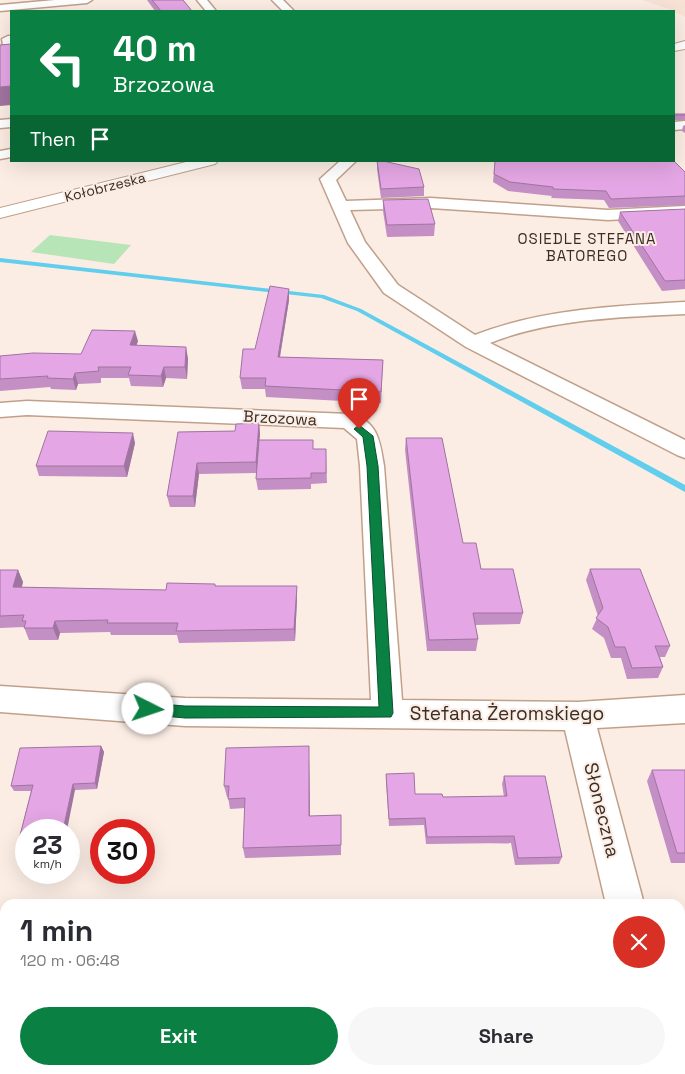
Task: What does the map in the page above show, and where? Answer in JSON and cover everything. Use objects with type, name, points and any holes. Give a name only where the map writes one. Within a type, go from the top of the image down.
[{"type":"main road","name":"Kołobrzeska","points":[[0,212],[206,162]]},
{"type":"street","points":[[0,8],[29,3],[66,4],[87,0]]},
{"type":"street","points":[[202,0],[210,10]]},
{"type":"street","points":[[277,0],[288,10]]},
{"type":"street","points":[[10,39],[8,39],[10,50]]},
{"type":"street","points":[[348,162],[328,179],[358,243],[391,289],[473,343],[685,450]]},
{"type":"street","points":[[340,206],[431,203],[608,215],[685,212]]},
{"type":"street","points":[[473,343],[520,326],[606,312],[685,308]]},
{"type":"street","name":"Brzozowa","points":[[0,410],[28,408],[350,421],[368,436],[372,466],[386,713]]},
{"type":"street","name":"Stefana Żeromskiego","points":[[0,699],[185,712],[578,716],[685,709]]},
{"type":"street","name":"Słoneczna","points":[[578,716],[624,899]]},
{"type":"shaded area","points":[[642,0],[685,0],[685,17],[675,10]]},
{"type":"green space","points":[[50,235],[131,245],[114,264],[31,252]]},
{"type":"building","points":[[152,0],[183,0],[191,10],[160,10]]},
{"type":"building","points":[[10,44],[10,86],[0,87],[0,45]]},
{"type":"building","points":[[377,162],[388,162],[419,169],[424,187],[381,189]]},
{"type":"building","points":[[495,162],[675,162],[685,172],[685,196],[611,199],[606,191],[553,189],[553,187],[510,182],[494,174]]},
{"type":"building","points":[[428,199],[435,224],[387,225],[383,200]]},
{"type":"building","points":[[685,209],[685,280],[665,281],[620,212]]},
{"type":"building","points":[[270,286],[289,289],[278,357],[383,360],[381,392],[265,386],[266,378],[240,378],[243,349],[255,349]]},
{"type":"building","points":[[92,330],[135,331],[130,345],[186,347],[185,367],[164,367],[161,376],[128,375],[131,367],[98,367],[99,371],[75,373],[73,379],[47,378],[48,376],[0,379],[0,356],[33,353],[81,354]]},
{"type":"building","points":[[259,423],[256,462],[197,463],[193,496],[167,496],[178,432],[235,431],[236,424]]},
{"type":"building","points":[[48,431],[133,433],[124,466],[36,466]]},
{"type":"building","points":[[406,438],[442,438],[463,543],[476,543],[481,569],[513,569],[523,613],[473,613],[478,639],[429,640]]},
{"type":"building","points":[[259,440],[313,440],[313,449],[326,449],[326,473],[311,473],[311,478],[256,479]]},
{"type":"building","points":[[590,569],[640,569],[670,646],[655,646],[663,667],[632,668],[625,647],[615,647],[608,627],[596,618],[603,608]]},
{"type":"building","points":[[0,570],[18,570],[13,587],[166,590],[167,583],[215,584],[215,586],[297,586],[294,629],[176,631],[178,623],[107,623],[108,620],[55,621],[53,628],[24,628],[26,621],[22,621],[24,615],[0,616]]},
{"type":"building","points":[[101,746],[95,783],[73,784],[65,819],[24,819],[33,785],[11,786],[20,748]]},
{"type":"building","points":[[309,746],[309,816],[341,815],[341,845],[243,848],[245,798],[228,799],[229,786],[224,786],[226,748]]},
{"type":"building","points":[[652,770],[685,770],[685,853],[677,853]]},
{"type":"building","points":[[414,773],[415,794],[442,794],[443,797],[507,796],[504,776],[545,776],[562,857],[518,858],[514,836],[427,837],[425,818],[389,819],[386,774]]},
{"type":"waterway","points":[[0,260],[322,296],[359,310],[685,489]]},
{"type":"district","name":"OSIEDLE STEFANA BATOREGO","points":[[587,246]]},
{"type":"route","points":[[148,709],[185,712],[386,713],[372,466],[368,436],[359,429]]}]
